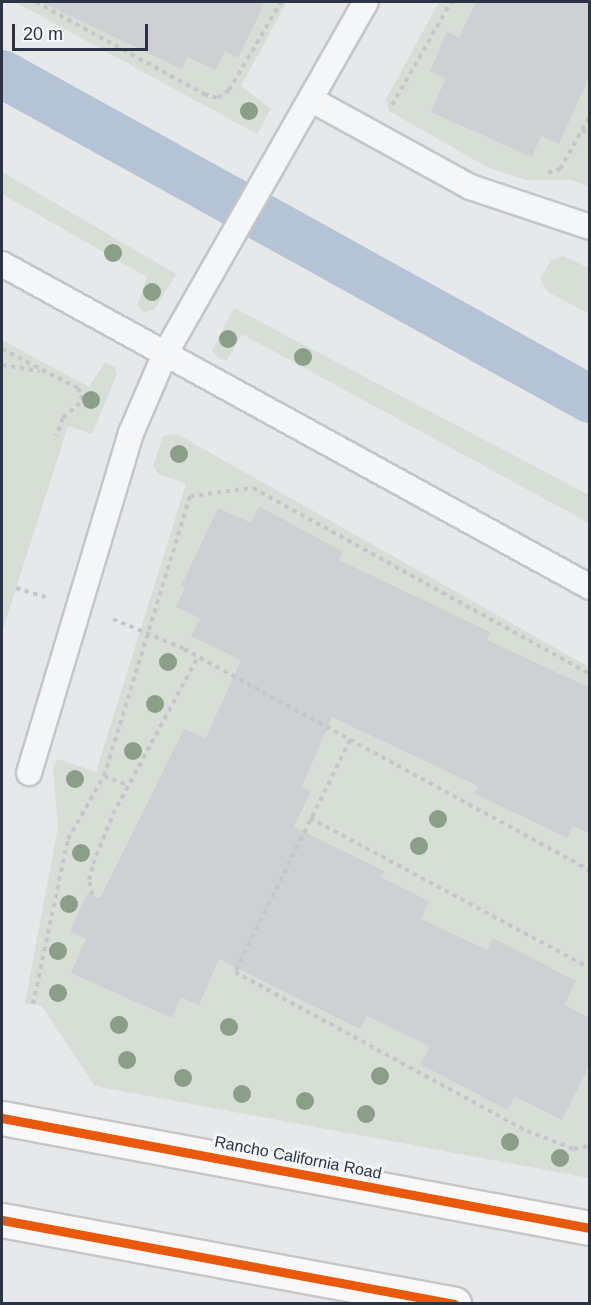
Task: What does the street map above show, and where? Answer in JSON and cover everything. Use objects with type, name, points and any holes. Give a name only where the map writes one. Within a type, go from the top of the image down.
[{"type":"main road","name":"Rancho California Road","points":[[2,1118],[590,1228]]},
{"type":"main road","points":[[2,1220],[454,1304]]},
{"type":"lane","points":[[29,773],[131,433],[165,354],[271,172],[366,2]]},
{"type":"lane","points":[[312,100],[470,187],[590,227]]},
{"type":"lane","points":[[2,264],[590,587]]},
{"type":"path","points":[[36,2],[204,94],[218,98],[229,90],[281,2]]},
{"type":"path","points":[[376,135],[451,2]]},
{"type":"path","points":[[393,104],[403,109]]},
{"type":"path","points":[[543,173],[560,169],[590,116]]},
{"type":"path","points":[[582,130],[590,134]]},
{"type":"path","points":[[2,349],[78,388],[82,395],[80,403],[63,418],[56,436]]},
{"type":"path","points":[[2,365],[44,372]]},
{"type":"path","points":[[33,1004],[68,839],[104,776],[190,496],[253,488],[590,674]]},
{"type":"path","points":[[16,588],[149,631],[590,870]]},
{"type":"path","points":[[92,896],[89,880],[93,864],[129,785],[198,657]]},
{"type":"path","points":[[350,740],[235,972],[527,1131],[574,1149],[590,1146]]},
{"type":"path","points":[[104,776],[129,785]]},
{"type":"path","points":[[310,818],[589,967]]},
{"type":"shaded area","points":[[15,2],[287,2],[241,86],[271,109],[257,134]]},
{"type":"shaded area","points":[[439,2],[589,2],[589,187],[572,180],[526,180],[487,167],[389,111],[386,99]]},
{"type":"shaded area","points":[[2,61],[392,275],[589,389],[589,421],[284,247],[2,93]]},
{"type":"shaded area","points":[[2,172],[176,274],[154,310],[144,312],[137,306],[147,277],[2,194]]},
{"type":"shaded area","points":[[563,256],[589,268],[589,314],[548,292],[540,279],[551,260]]},
{"type":"shaded area","points":[[234,308],[589,495],[589,523],[242,334],[227,360],[220,359],[212,351]]},
{"type":"shaded area","points":[[2,340],[89,387],[105,362],[115,367],[117,374],[92,434],[68,426],[2,632]]},
{"type":"shaded area","points":[[177,434],[589,667],[589,1178],[95,1086],[42,1006],[25,1003],[58,827],[53,766],[58,759],[96,772],[186,484],[159,474],[153,466],[163,436]]},
{"type":"building","points":[[41,2],[265,2],[238,58],[225,51],[216,70],[187,57],[182,69]]},
{"type":"building","points":[[476,2],[590,2],[590,74],[559,144],[541,136],[532,157],[431,112],[446,78],[430,71],[447,32],[459,38]]},
{"type":"building","points":[[259,506],[343,552],[339,560],[490,632],[487,640],[590,688],[590,834],[573,826],[567,838],[474,793],[478,786],[332,717],[302,787],[311,791],[294,827],[384,871],[381,877],[429,901],[421,919],[487,950],[493,938],[576,981],[564,1005],[590,1018],[590,1064],[562,1120],[514,1096],[508,1110],[420,1064],[430,1046],[367,1016],[360,1029],[219,959],[199,1005],[181,997],[172,1018],[71,973],[86,939],[70,932],[87,894],[100,898],[184,729],[206,738],[241,660],[191,636],[200,618],[176,607],[185,588],[181,586],[218,508],[251,523]]},
{"type":"waterway","points":[[2,74],[590,399]]},
{"type":"cycle path","points":[[2,1118],[590,1228]]},
{"type":"cycle path","points":[[2,1220],[454,1304]]}]
